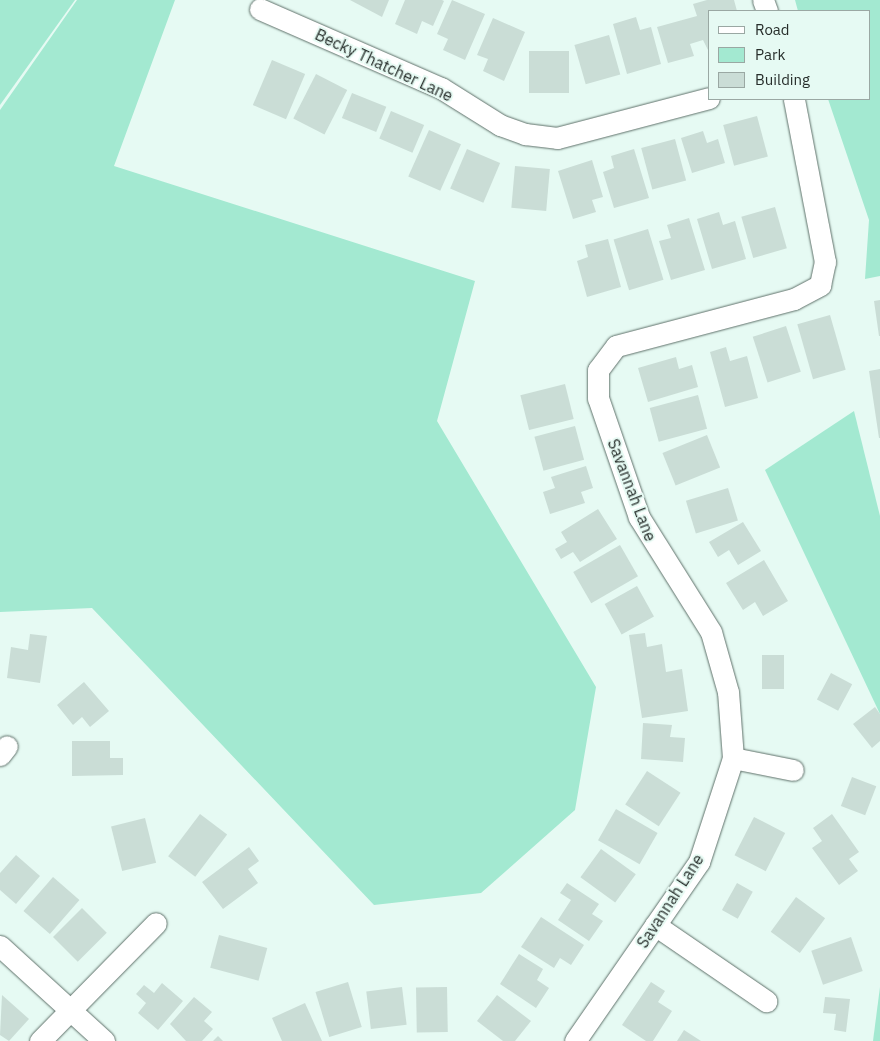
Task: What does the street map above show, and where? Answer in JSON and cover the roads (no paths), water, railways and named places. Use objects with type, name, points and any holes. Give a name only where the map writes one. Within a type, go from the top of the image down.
[{"type":"street","name":"Becky Thatcher Lane","points":[[260,9],[441,88],[500,125],[525,134],[557,138],[708,98]]},
{"type":"street","name":"Savannah Lane","points":[[575,1041],[699,862],[734,758],[728,692],[711,632],[639,517],[598,398],[598,370],[616,346],[794,298],[820,285],[825,262],[794,100]]},
{"type":"street","points":[[734,758],[793,770]]},
{"type":"street","points":[[40,1041],[67,1009],[156,923]]},
{"type":"street","points":[[655,925],[766,1001]]},
{"type":"street","points":[[0,946],[104,1041]]}]
